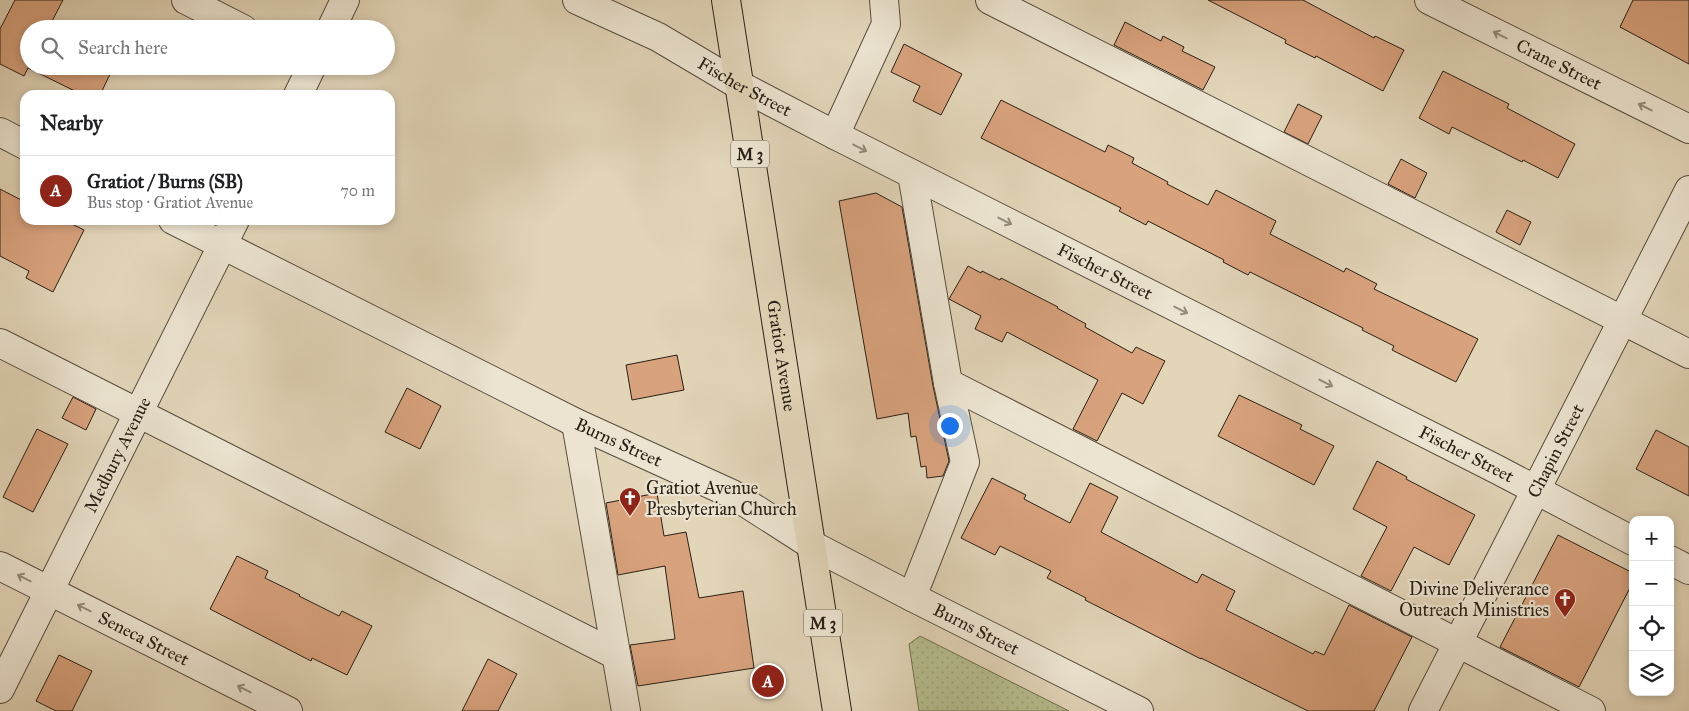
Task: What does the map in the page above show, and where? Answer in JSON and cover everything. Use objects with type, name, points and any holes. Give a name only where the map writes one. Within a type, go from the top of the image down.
[{"type":"main road","name":"Gratiot Avenue","points":[[726,0],[837,711]]},
{"type":"street","points":[[186,0],[225,20]]},
{"type":"street","points":[[335,20],[345,0]]},
{"type":"street","name":"Fischer Street","points":[[578,0],[658,37],[739,85],[835,135],[1498,470],[1629,539]]},
{"type":"street","points":[[835,135],[886,24],[884,0]]},
{"type":"street","points":[[990,0],[1689,354]]},
{"type":"street","name":"Crane Street","points":[[1429,0],[1689,129]]},
{"type":"street","points":[[300,90],[308,75]]},
{"type":"street","points":[[0,132],[20,142]]},
{"type":"street","points":[[912,174],[948,383],[965,462],[912,597]]},
{"type":"street","name":"Chapin Street","points":[[1423,711],[1689,190]]},
{"type":"street","name":"Burns Street","points":[[183,225],[576,423],[732,494],[810,544],[1139,711]]},
{"type":"street","name":"Medbury Avenue","points":[[0,689],[232,225]]},
{"type":"street","points":[[0,343],[616,655]]},
{"type":"street","points":[[948,383],[1591,711]]},
{"type":"street","points":[[576,423],[626,711]]},
{"type":"street","points":[[1672,561],[1689,570]]},
{"type":"street","name":"Seneca Street","points":[[0,566],[288,711]]},
{"type":"green space","points":[[920,636],[1069,711],[919,711],[909,644]]},
{"type":"building","points":[[15,0],[63,0],[53,20],[20,20],[20,74],[0,64],[0,29]]},
{"type":"building","points":[[1208,0],[1303,0],[1374,38],[1375,36],[1404,50],[1383,91],[1316,56],[1315,58],[1285,43],[1286,40]]},
{"type":"building","points":[[1633,0],[1689,0],[1689,64],[1620,27]]},
{"type":"building","points":[[1125,22],[1161,41],[1163,36],[1184,47],[1182,51],[1215,67],[1203,90],[1114,45]]},
{"type":"building","points":[[904,44],[962,74],[941,115],[913,101],[920,86],[891,72]]},
{"type":"building","points":[[1443,71],[1509,104],[1507,108],[1575,144],[1558,178],[1452,127],[1449,134],[1419,118]]},
{"type":"building","points":[[42,75],[110,75],[102,90],[73,90]]},
{"type":"building","points":[[1001,100],[1105,152],[1108,145],[1134,158],[1132,163],[1208,205],[1216,190],[1276,221],[1270,234],[1344,272],[1346,268],[1377,284],[1374,289],[1478,339],[1456,382],[1392,350],[1394,346],[1362,330],[1363,328],[1250,272],[1248,275],[1223,262],[1224,260],[1148,221],[1146,225],[1119,211],[1121,208],[981,138]]},
{"type":"building","points":[[1298,104],[1322,116],[1308,144],[1284,132]]},
{"type":"building","points":[[1401,159],[1427,173],[1415,198],[1388,184]]},
{"type":"building","points":[[0,189],[20,199],[20,225],[74,225],[84,230],[53,292],[26,278],[29,271],[0,256]]},
{"type":"building","points":[[876,193],[902,207],[933,386],[949,461],[943,476],[927,478],[926,466],[921,467],[916,436],[911,437],[908,413],[877,419],[839,201]]},
{"type":"building","points":[[1507,210],[1531,222],[1520,245],[1496,232]]},
{"type":"building","points":[[968,266],[1000,280],[1001,278],[1058,307],[1086,324],[1085,327],[1132,353],[1136,347],[1165,361],[1143,404],[1122,393],[1097,441],[1073,429],[1098,380],[1007,332],[1002,342],[975,329],[981,316],[949,299]]},
{"type":"building","points":[[677,355],[684,390],[632,400],[626,365]]},
{"type":"building","points":[[407,388],[441,406],[420,449],[385,432]]},
{"type":"building","points":[[1239,395],[1302,425],[1300,429],[1334,446],[1314,485],[1218,436]]},
{"type":"building","points":[[73,397],[96,409],[86,430],[62,418]]},
{"type":"building","points":[[37,429],[68,444],[33,512],[3,497]]},
{"type":"building","points":[[1656,430],[1689,447],[1689,496],[1636,469]]},
{"type":"building","points":[[1377,461],[1407,477],[1406,479],[1475,515],[1449,565],[1414,547],[1391,591],[1361,576],[1387,527],[1353,509]]},
{"type":"building","points":[[992,478],[1026,495],[1024,499],[1070,523],[1090,483],[1118,497],[1101,532],[1197,583],[1202,574],[1235,591],[1226,610],[1313,654],[1315,651],[1324,655],[1349,605],[1412,637],[1374,711],[1308,711],[1085,600],[1086,598],[1047,578],[1051,571],[1000,546],[995,555],[961,538]]},
{"type":"building","points":[[657,493],[664,536],[686,532],[699,598],[743,591],[754,668],[638,686],[630,645],[675,639],[665,566],[618,575],[606,503]]},
{"type":"building","name":"Divine Deliverance Outreach Ministries","points":[[1558,535],[1629,571],[1629,590],[1579,687],[1500,647]]},
{"type":"building","points":[[237,556],[268,571],[265,578],[299,596],[339,616],[342,611],[372,626],[347,675],[312,658],[311,661],[210,609]]},
{"type":"building","points":[[59,655],[92,671],[72,711],[56,711],[36,701]]},
{"type":"building","points":[[488,659],[517,674],[498,711],[462,711]]},
{"type":"place","name":"Gratiot Avenue Presbyterian Church","points":[[630,517]]},
{"type":"place","name":"Divine Deliverance Outreach Ministries","points":[[1565,618]]},
{"type":"place","name":"Gratiot / Burns (SB)","points":[[768,681]]}]
